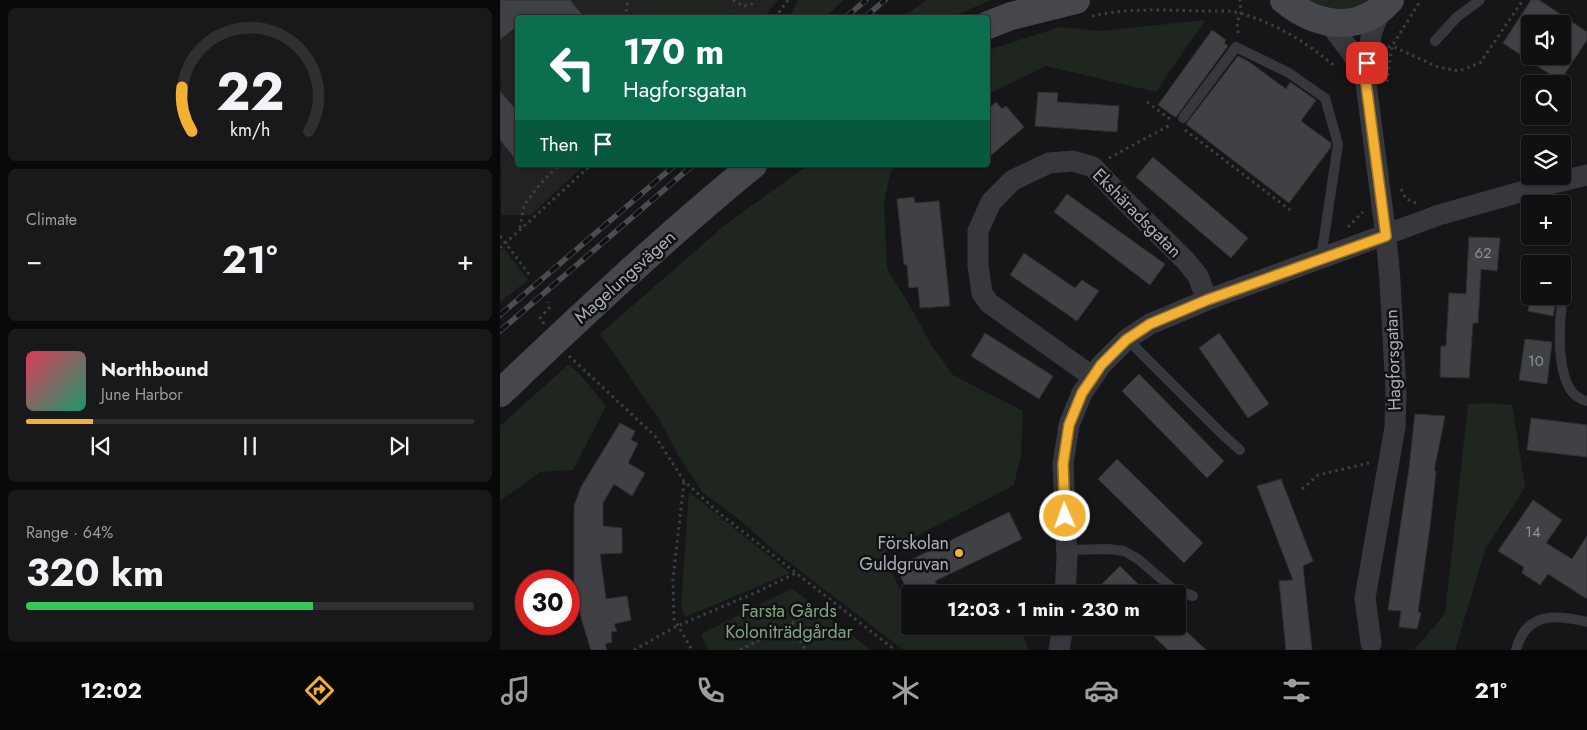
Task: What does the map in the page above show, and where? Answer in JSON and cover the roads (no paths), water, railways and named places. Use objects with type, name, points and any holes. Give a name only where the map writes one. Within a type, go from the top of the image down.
[{"type":"main road","points":[[1284,0],[1313,19],[1329,23],[1356,22],[1385,5]]},
{"type":"main road","points":[[990,24],[1011,16],[1083,8]]},
{"type":"main road","name":"Magelungsvägen","points":[[500,393],[712,198],[751,167]]},
{"type":"street","name":"Hagforsgatan","points":[[1371,643],[1365,598],[1395,428],[1396,392],[1386,236],[1365,76],[1372,31],[1385,5]]},
{"type":"street","name":"Hagforsgatan","points":[[1329,23],[1352,53],[1365,76]]},
{"type":"street","name":"Ekshäradsgatan","points":[[1093,377],[989,303],[982,293],[978,256],[978,231],[991,202],[1013,180],[1048,163],[1073,161],[1093,167],[1185,260],[1198,276],[1207,300]]},
{"type":"street","points":[[1066,585],[1063,464],[1069,425],[1082,393],[1101,365],[1126,340],[1150,324],[1207,300],[1439,215],[1545,184],[1587,175]]},
{"type":"street","points":[[1059,650],[1062,635]]},
{"type":"lane","points":[[1435,41],[1457,17],[1480,0]]},
{"type":"lane","points":[[1179,120],[1236,47],[1290,73],[1325,98],[1338,144],[1321,259]]},
{"type":"lane","points":[[1562,305],[1559,333],[1563,369],[1569,388],[1580,400],[1587,401]]},
{"type":"lane","points":[[1126,340],[1240,450]]},
{"type":"lane","points":[[1066,550],[1124,550],[1138,559],[1172,588],[1193,596]]},
{"type":"lane","points":[[1516,650],[1522,633],[1531,623],[1545,618],[1565,616],[1587,622]]},
{"type":"railway","points":[[848,15],[866,0]]},
{"type":"railway","points":[[868,15],[885,0]]},
{"type":"railway","points":[[500,315],[673,167]]},
{"type":"railway","points":[[500,331],[691,167]]},
{"type":"place","name":"Förskolan Guldgruvan","points":[[959,553]]},
{"type":"park label","name":"Farsta Gårds Koloniträdgårdar","points":[[789,621]]}]
